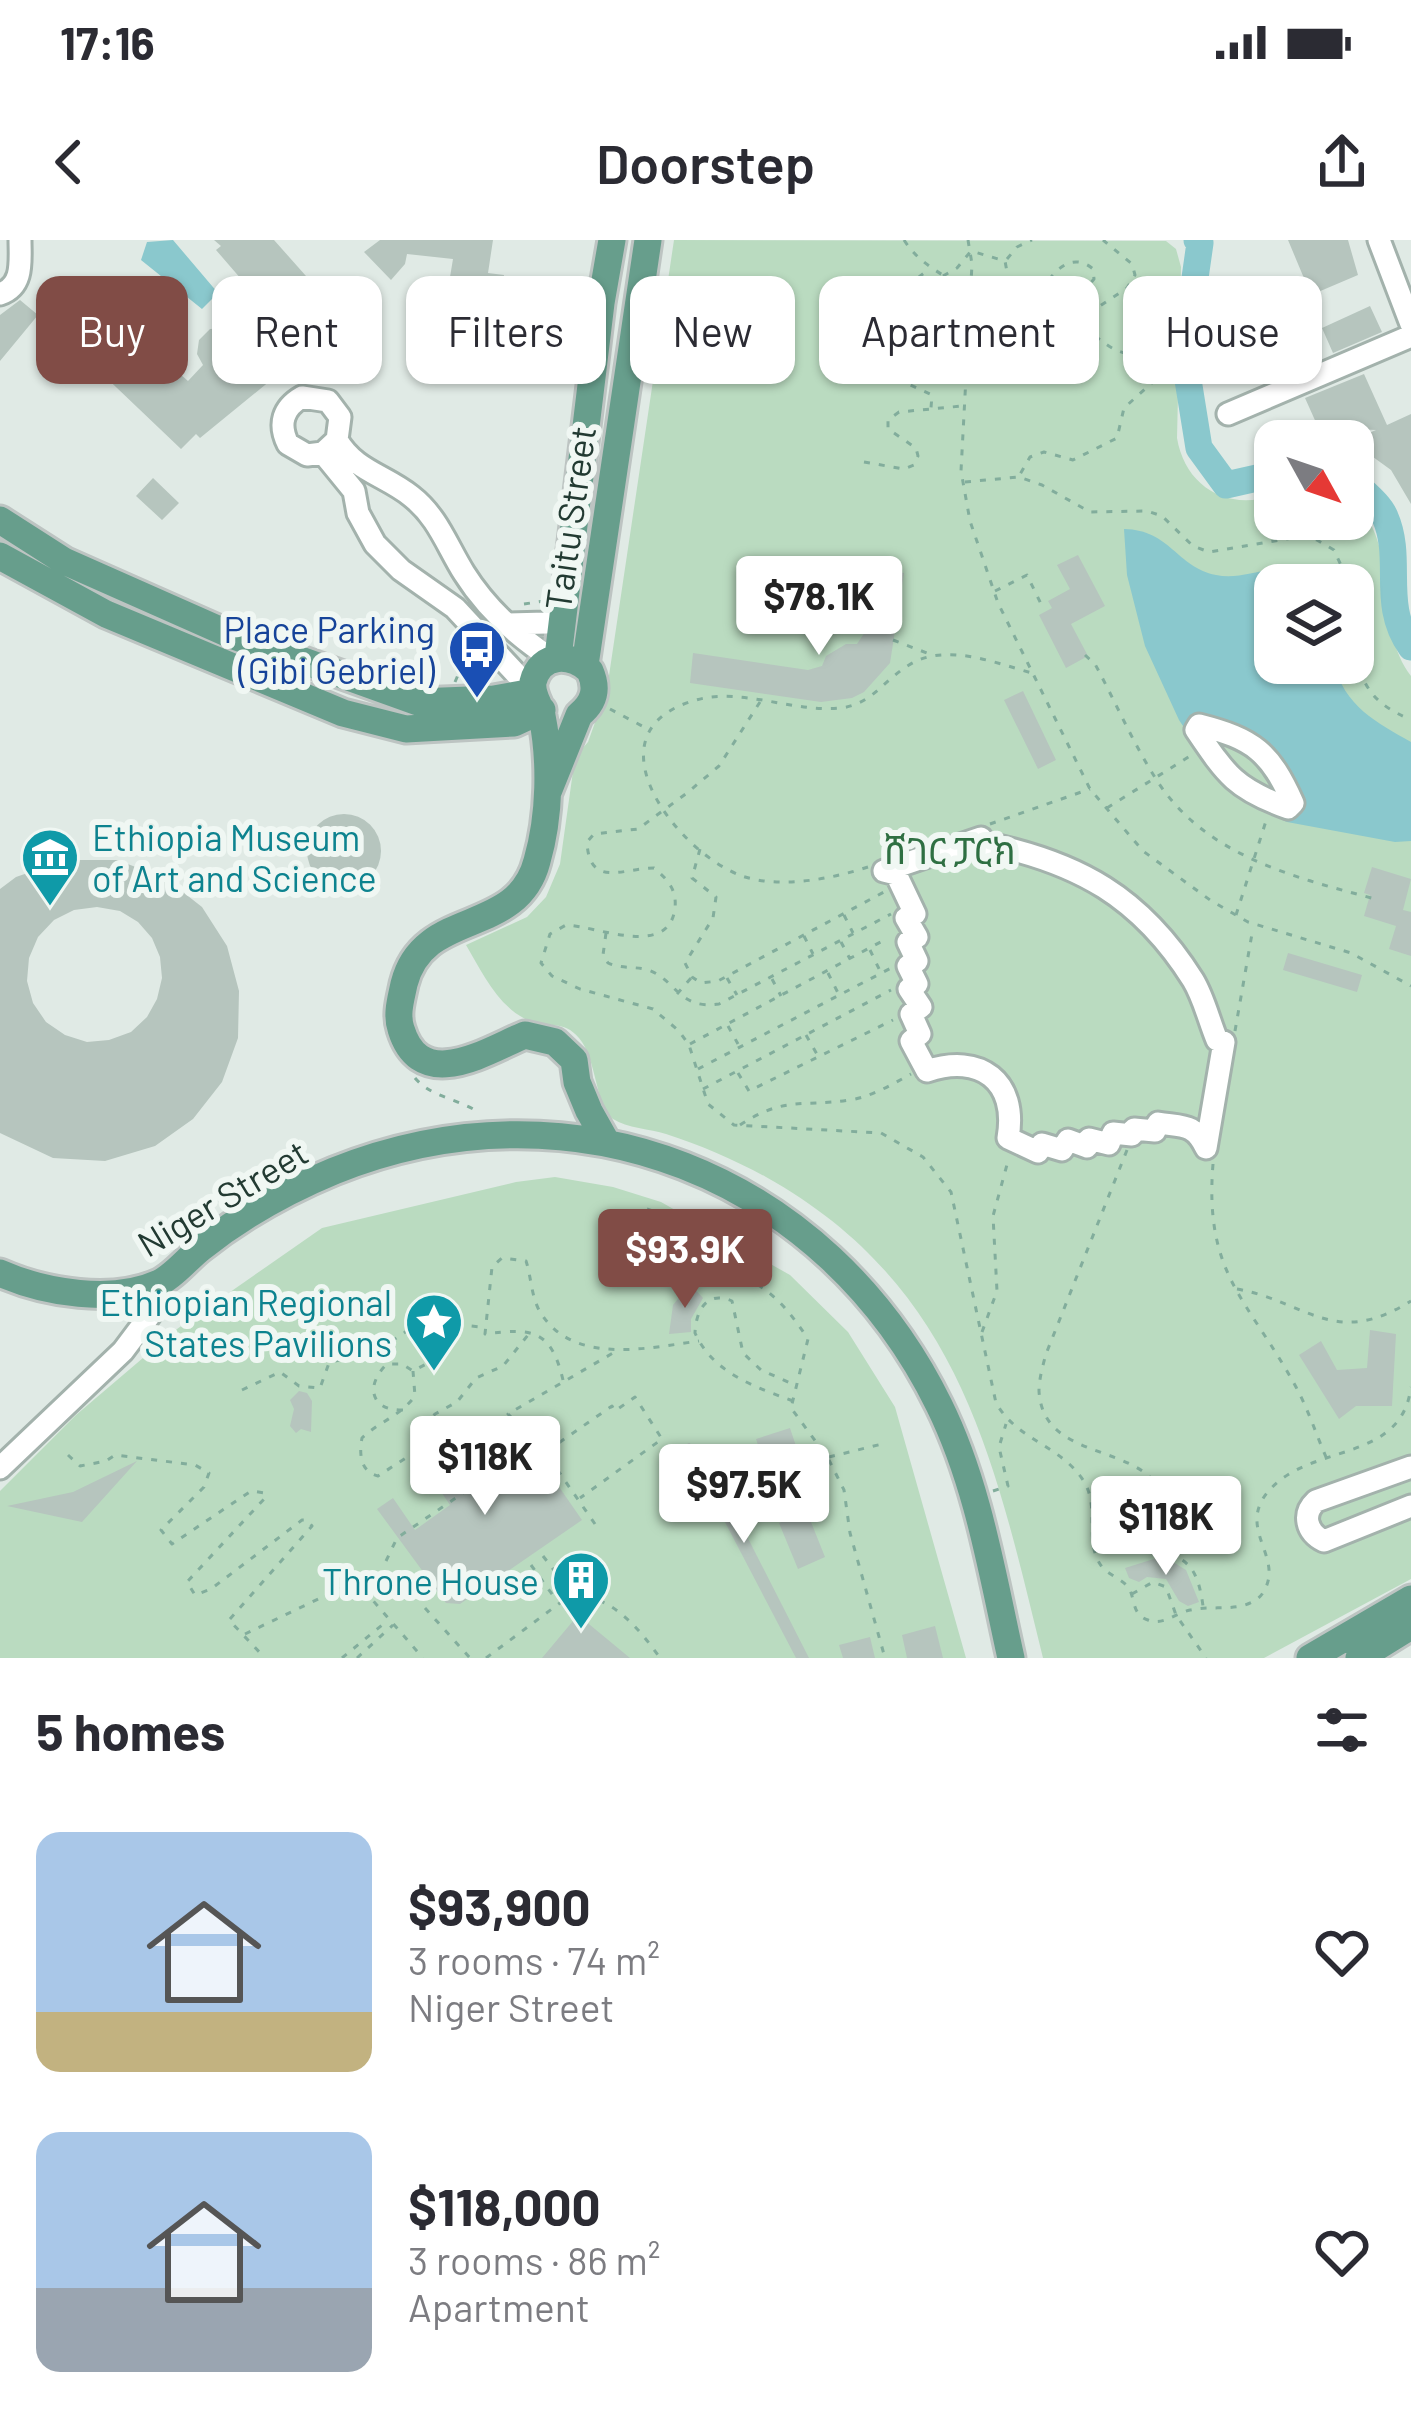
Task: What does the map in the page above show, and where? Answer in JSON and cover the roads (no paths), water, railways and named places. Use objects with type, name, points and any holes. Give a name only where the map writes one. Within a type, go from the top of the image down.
[{"type":"main road","name":"Taitu Street","points":[[565,661],[562,615],[612,240]]},
{"type":"main road","name":"Taitu Street","points":[[643,276],[648,240]]},
{"type":"main road","points":[[607,272],[630,276]]},
{"type":"main road","name":"Taitu Street","points":[[565,661],[630,343]]},
{"type":"main road","points":[[0,520],[64,561],[231,635],[418,702],[537,701],[560,719],[586,708]]},
{"type":"main road","points":[[0,556],[106,614],[344,712],[406,729],[514,723],[537,701]]},
{"type":"main road","points":[[548,792],[594,680],[565,661],[537,673],[548,792],[537,865],[504,908],[435,936],[424,947],[407,973],[399,1023],[411,1048],[443,1064],[473,1060],[525,1035],[555,1042],[574,1060],[577,1082],[607,1143]]},
{"type":"main road","points":[[556,1133],[577,1082]]},
{"type":"main road","name":"Niger Street","points":[[0,1273],[24,1284],[104,1294],[160,1282],[233,1225],[339,1169],[428,1142],[556,1133],[689,1166],[741,1192],[812,1242],[893,1329],[921,1370],[956,1444],[974,1497],[1011,1658]]},
{"type":"main road","points":[[1310,1658],[1411,1599]]},
{"type":"main road","points":[[1359,1658],[1411,1626]]},
{"type":"street","points":[[0,294],[17,280],[20,240]]},
{"type":"street","points":[[1378,240],[1411,324]]},
{"type":"street","points":[[1228,415],[1411,336]]},
{"type":"street","points":[[330,447],[362,483],[413,497],[442,528],[465,574],[507,624],[565,661]]},
{"type":"street","points":[[362,483],[358,513],[375,544],[400,570],[476,628],[537,701]]},
{"type":"street","points":[[440,596],[465,574]]},
{"type":"street","points":[[507,624],[546,623],[562,615]]},
{"type":"street","points":[[1199,725],[1234,734],[1257,747],[1276,766],[1293,802],[1288,808],[1250,794],[1228,776],[1196,730],[1199,725]]},
{"type":"street","points":[[981,838],[984,843],[1072,867],[1138,911],[1195,983],[1217,1040],[1224,1042],[1206,1148],[1199,1132],[1191,1128],[1158,1124],[1155,1131],[1134,1129],[1132,1136],[1113,1133],[1109,1144],[1089,1139],[1087,1148],[1067,1140],[1062,1150],[1042,1144],[1038,1152],[1015,1141],[1008,1138],[1009,1103],[987,1073],[968,1063],[927,1071],[911,1041],[920,1034],[911,1014],[921,1007],[909,989],[917,984],[908,942],[916,937],[901,882],[896,874],[884,871],[981,838]]},
{"type":"street","points":[[0,1468],[123,1351],[153,1311],[160,1282]]},
{"type":"street","points":[[1411,1467],[1316,1501],[1307,1509],[1306,1518],[1324,1541],[1411,1506]]},
{"type":"water","points":[[173,240],[212,286],[212,299],[202,309],[188,298],[188,276],[161,276],[141,260],[147,242]]},
{"type":"water","points":[[1124,529],[1153,535],[1202,571],[1230,576],[1254,573],[1254,684],[1342,684],[1374,720],[1411,742],[1411,841],[1287,822],[1249,804],[1214,772],[1179,720],[1145,646],[1127,575]],"holes":[[[1199,726],[1277,766],[1288,808],[1251,794]]]},
{"type":"waterway","points":[[1197,240],[1184,355],[1199,448],[1226,485],[1254,479]]},
{"type":"waterway","points":[[1374,502],[1390,533],[1397,615],[1411,647]]},
{"type":"place","name":"Place Parking (Gibi Gebriel)","points":[[477,700]]},
{"type":"place","name":"Ethiopia Museum of Art and Science","points":[[50,908]]},
{"type":"place","name":"Ethiopian Regional States Pavilions","points":[[434,1373]]},
{"type":"place","name":"Throne House","points":[[581,1631]]},
{"type":"park label","name":"ሸገር ፓርክ","points":[[950,849]]}]
